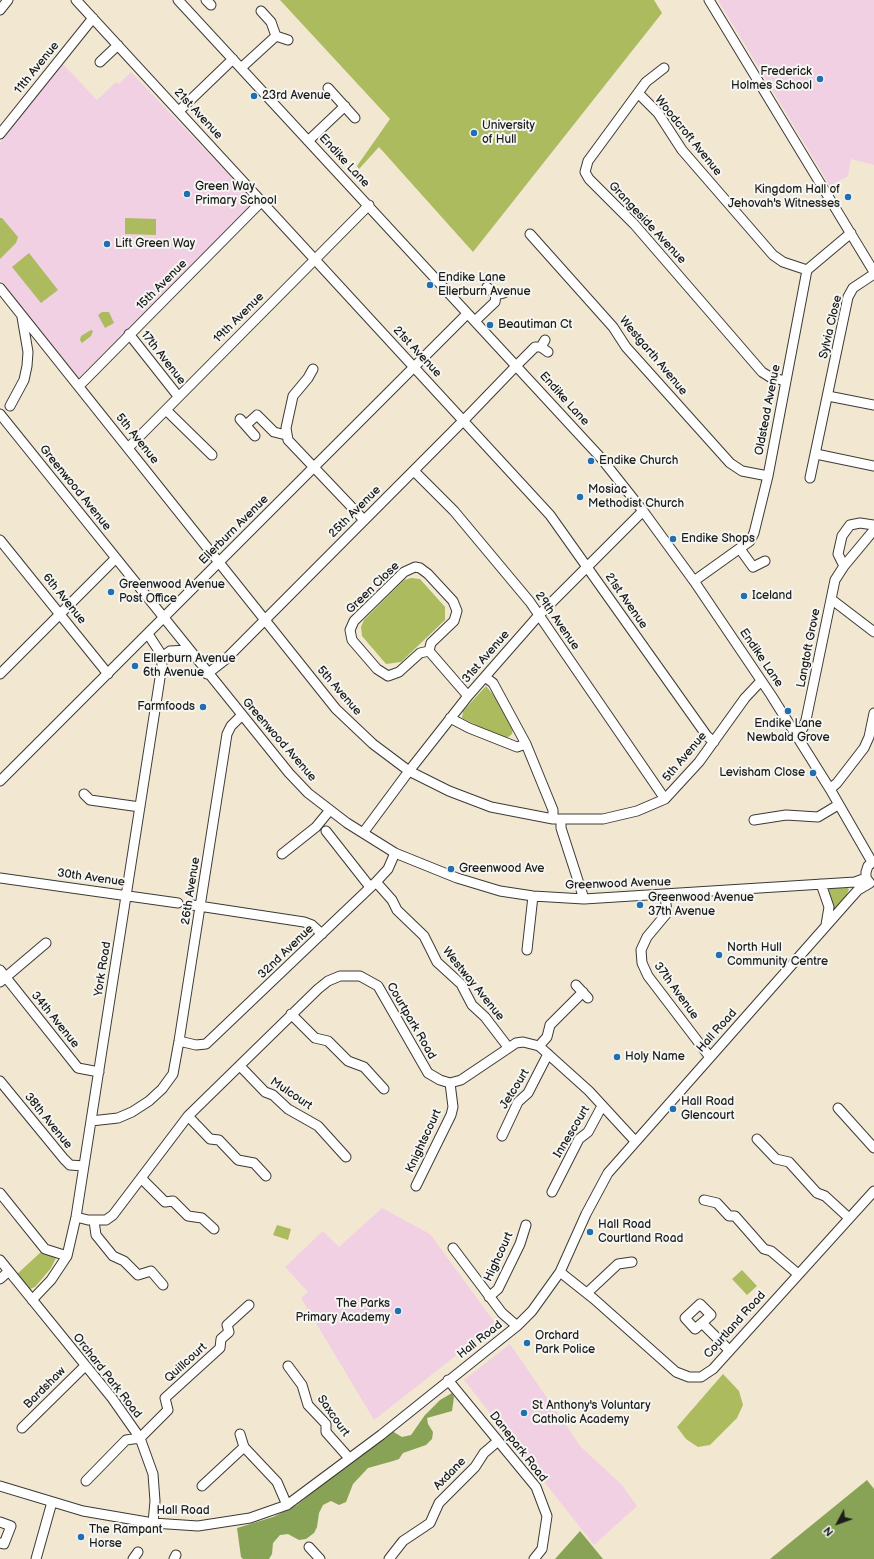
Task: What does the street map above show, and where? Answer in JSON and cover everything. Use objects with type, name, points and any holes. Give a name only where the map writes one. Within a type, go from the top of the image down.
[{"type":"street","points":[[0,10],[8,0]]},
{"type":"street","name":"21st Avenue","points":[[76,0],[550,515],[707,736],[714,742]]},
{"type":"street","name":"Endike Lane","points":[[178,0],[467,314],[517,365],[601,458],[644,511],[762,681],[830,789],[838,805],[873,862]]},
{"type":"street","points":[[709,0],[851,233],[871,259],[874,273]]},
{"type":"street","points":[[261,11],[271,22],[276,36]]},
{"type":"street","name":"11th Avenue","points":[[0,134],[93,18]]},
{"type":"street","points":[[276,36],[288,40]]},
{"type":"street","points":[[241,68],[276,36]]},
{"type":"street","points":[[100,62],[118,45]]},
{"type":"street","points":[[179,111],[233,59]]},
{"type":"street","name":"Grangeside Avenue","points":[[667,66],[646,82],[588,161],[585,172],[589,179],[634,224],[762,372],[770,377],[785,381]]},
{"type":"street","points":[[328,88],[356,118]]},
{"type":"street","name":"Woodcroft Avenue","points":[[638,93],[658,113],[682,150],[773,255],[783,262],[807,270]]},
{"type":"street","points":[[308,141],[345,106]]},
{"type":"street","name":"15th Avenue","points":[[79,386],[262,201]]},
{"type":"street","name":"19th Avenue","points":[[128,448],[315,258],[369,206]]},
{"type":"street","points":[[807,270],[851,233]]},
{"type":"street","name":"Westgarth Avenue","points":[[530,234],[613,327],[626,347],[730,462],[742,471],[768,476]]},
{"type":"street","name":"Oldstead Avenue","points":[[694,581],[750,541],[754,533],[768,476],[807,270]]},
{"type":"street","name":"Sylvia Close","points":[[810,478],[848,297],[853,288],[874,273]]},
{"type":"street","points":[[475,321],[495,302],[500,294],[487,287]]},
{"type":"street","name":"5th Avenue","points":[[0,288],[336,709],[373,744],[409,770],[449,791],[491,807],[557,819],[603,819],[637,811],[665,799],[686,777],[714,742],[745,698],[762,681]]},
{"type":"street","points":[[10,406],[24,380],[27,366],[28,347],[21,314]]},
{"type":"street","name":"Ellerburn Avenue","points":[[0,780],[108,674],[467,314]]},
{"type":"street","name":"17th Avenue","points":[[129,334],[178,396]]},
{"type":"street","points":[[28,347],[43,340]]},
{"type":"street","name":"25th Avenue","points":[[208,674],[225,660],[264,619],[414,471],[535,347],[545,346]]},
{"type":"street","points":[[313,369],[308,378],[293,396],[286,435],[292,445],[364,520]]},
{"type":"street","points":[[828,396],[874,405]]},
{"type":"street","points":[[166,410],[212,455]]},
{"type":"street","name":"Greenwood Avenue","points":[[0,414],[241,716],[289,773],[330,810],[363,834],[395,853],[457,878],[500,891],[533,896],[584,899],[870,882]]},
{"type":"street","points":[[255,436],[243,422],[257,415],[274,432],[286,435]]},
{"type":"street","points":[[816,454],[870,468]]},
{"type":"street","name":"29th Avenue","points":[[414,471],[454,511],[539,615],[665,799]]},
{"type":"street","name":"31st Avenue","points":[[363,834],[409,770],[468,696],[539,615],[644,511]]},
{"type":"street","points":[[844,566],[838,554],[842,536],[850,525],[860,523],[874,525]]},
{"type":"street","name":"Langtoft Grove","points":[[795,733],[803,728],[806,720],[835,580],[844,566],[874,530]]},
{"type":"street","name":"6th Avenue","points":[[0,540],[108,674]]},
{"type":"street","points":[[740,549],[753,567],[765,560]]},
{"type":"street","points":[[0,674],[116,558]]},
{"type":"street","name":"Green Close","points":[[416,567],[428,574],[453,601],[457,611],[454,621],[431,643],[429,652],[420,653],[399,672],[388,676],[377,669],[352,640],[350,630],[354,621],[408,570],[416,567]]},
{"type":"street","points":[[830,599],[874,632]]},
{"type":"street","name":"York Road","points":[[32,1300],[51,1280],[67,1256],[76,1217],[162,665],[156,645],[148,634]]},
{"type":"street","points":[[161,658],[170,651],[188,650]]},
{"type":"street","points":[[429,652],[468,696]]},
{"type":"street","points":[[485,677],[492,683],[526,744],[562,828],[584,899]]},
{"type":"street","name":"26th Avenue","points":[[91,1121],[118,1118],[132,1112],[149,1101],[162,1089],[173,1074],[180,1041],[196,905],[227,734],[231,726],[241,716]]},
{"type":"street","points":[[830,789],[838,784],[864,748],[869,737],[874,716]]},
{"type":"street","points":[[450,718],[469,728],[517,747],[526,744]]},
{"type":"street","points":[[84,794],[90,800],[140,807]]},
{"type":"street","points":[[754,820],[786,815],[818,817],[838,805]]},
{"type":"street","points":[[282,854],[316,827],[330,810]]},
{"type":"street","points":[[331,833],[373,884]]},
{"type":"street","name":"32nd Avenue","points":[[180,1041],[196,1045],[206,1044],[388,869],[395,853]]},
{"type":"street","points":[[870,882],[866,872],[873,862]]},
{"type":"street","name":"30th Avenue","points":[[0,878],[178,903]]},
{"type":"street","name":"Hall Road","points":[[0,1486],[83,1511],[153,1524],[198,1526],[250,1518],[287,1505],[381,1435],[517,1326],[532,1311],[560,1272],[586,1214],[608,1173],[709,1056],[826,925],[858,890],[870,882]]},
{"type":"street","name":"Westway Avenue","points":[[373,884],[392,900],[396,910],[424,936],[437,962],[460,984],[472,1005],[485,1017],[508,1047]]},
{"type":"street","points":[[821,884],[829,907],[826,925]]},
{"type":"street","name":"37th Avenue","points":[[665,895],[667,913],[647,937],[641,950],[642,963],[648,976],[709,1056]]},
{"type":"street","points":[[527,950],[533,896]]},
{"type":"street","points":[[196,905],[304,922],[312,925],[322,934]]},
{"type":"street","points":[[2,977],[46,943]]},
{"type":"street","name":"Courtpark Road","points":[[76,1217],[94,1221],[106,1220],[113,1215],[188,1116],[291,1014],[328,981],[340,976],[360,976],[378,986],[428,1073],[440,1080],[450,1083]]},
{"type":"street","name":"34th Avenue","points":[[2,977],[78,1068],[99,1072]]},
{"type":"street","points":[[539,1046],[547,1037],[550,1025],[582,992]]},
{"type":"street","points":[[291,1014],[315,1038],[328,1041],[348,1061],[364,1067],[384,1089]]},
{"type":"street","points":[[450,1083],[461,1080],[508,1047],[523,1042],[539,1046],[576,1078],[635,1141]]},
{"type":"street","name":"Jetcourt","points":[[502,1136],[518,1102],[528,1093],[548,1054]]},
{"type":"street","name":"Mulcourt","points":[[240,1066],[264,1092],[273,1095],[288,1109],[318,1126],[346,1157]]},
{"type":"street","name":"38th Avenue","points":[[0,1080],[64,1159],[70,1165],[84,1166]]},
{"type":"street","name":"Knightscourt","points":[[416,1186],[451,1115],[453,1106],[450,1083]]},
{"type":"street","name":"Innescourt","points":[[552,1192],[579,1139],[588,1132],[602,1106]]},
{"type":"street","points":[[838,1108],[874,1148]]},
{"type":"street","points":[[188,1116],[210,1139],[219,1140],[238,1160],[254,1163],[266,1176]]},
{"type":"street","points":[[757,1139],[776,1159],[789,1162],[817,1193],[825,1196],[849,1218]]},
{"type":"street","points":[[141,1178],[166,1202],[173,1201],[188,1216],[202,1218],[214,1229]]},
{"type":"street","name":"Courtland Road","points":[[560,1272],[587,1293],[676,1372],[689,1377],[701,1377],[713,1369],[874,1191]]},
{"type":"street","points":[[0,1193],[45,1249],[67,1256]]},
{"type":"street","points":[[704,1200],[717,1203],[729,1216],[735,1216],[764,1249],[772,1251],[798,1274]]},
{"type":"street","points":[[94,1221],[96,1235],[113,1256],[124,1261],[138,1275],[151,1271],[163,1285]]},
{"type":"street","name":"Highcourt","points":[[489,1297],[498,1289],[520,1244],[526,1224]]},
{"type":"street","points":[[453,1248],[502,1313],[517,1326]]},
{"type":"street","name":"Orchard Park Road","points":[[0,1260],[112,1398],[140,1438],[153,1474],[156,1501],[153,1524]]},
{"type":"street","points":[[587,1293],[618,1264],[632,1262]]},
{"type":"street","points":[[0,1279],[9,1272]]},
{"type":"street","name":"Quillcourt","points":[[140,1438],[168,1410],[165,1398],[220,1348],[221,1339],[228,1332],[227,1325],[249,1305]]},
{"type":"street","points":[[702,1323],[729,1350]]},
{"type":"street","name":"Bardshaw","points":[[22,1428],[85,1366]]},
{"type":"street","name":"Saxcourt","points":[[288,1366],[302,1385],[308,1405],[326,1424],[326,1432],[349,1458]]},
{"type":"street","name":"Danepark Road","points":[[448,1380],[536,1487],[547,1516],[542,1549],[534,1559]]},
{"type":"street","points":[[240,1434],[244,1446],[276,1482],[287,1505]]},
{"type":"street","points":[[86,1481],[126,1440],[140,1438]]},
{"type":"street","name":"Axdane","points":[[389,1559],[403,1542],[430,1523],[439,1503],[475,1466],[484,1453],[498,1441]]},
{"type":"street","points":[[202,1486],[244,1446]]},
{"type":"street","points":[[36,1559],[52,1502]]},
{"type":"street","points":[[0,1522],[11,1526],[4,1544],[0,1543]]},
{"type":"street","points":[[309,1547],[320,1559]]},
{"type":"shaded area","name":"Frederick Holmes School","points":[[718,0],[874,0],[874,165],[851,159],[848,176],[830,186]]},
{"type":"shaded area","name":"Lift Green Way","points":[[62,63],[97,100],[116,82],[119,84],[131,72],[250,197],[250,207],[79,378],[0,280],[0,143]]},
{"type":"shaded area","name":"The Parks Primary Academy","points":[[382,1208],[430,1234],[496,1324],[374,1420],[301,1298],[308,1292],[285,1267],[323,1231],[339,1247]]},
{"type":"shaded area","name":"St Anthony's Voluntary Catholic Academy","points":[[510,1344],[581,1447],[622,1485],[637,1506],[594,1545],[464,1380]]},
{"type":"green space","name":"University of Hull","points":[[280,0],[654,0],[662,13],[473,252],[379,147],[359,169],[357,166],[390,119]]},
{"type":"green space","points":[[0,218],[2,218],[18,237],[16,243],[0,259]]},
{"type":"green space","points":[[125,218],[156,219],[156,235],[125,234]]},
{"type":"green space","points":[[29,253],[58,290],[41,303],[12,267]]},
{"type":"green space","points":[[102,312],[109,312],[114,323],[105,328],[98,315]]},
{"type":"green space","points":[[91,330],[93,331],[91,336],[82,343],[80,340],[81,336]]},
{"type":"green space","points":[[411,578],[420,579],[445,607],[445,620],[401,662],[386,664],[362,636],[361,627],[364,620],[404,580]]},
{"type":"green space","points":[[486,686],[496,698],[513,728],[512,734],[507,738],[504,739],[504,737],[490,732],[462,718],[463,711]]},
{"type":"green space","points":[[846,887],[849,889],[845,899],[832,916],[828,890],[830,888]]},
{"type":"green space","points":[[277,1225],[291,1229],[288,1240],[273,1235]]},
{"type":"green space","points":[[42,1251],[53,1254],[56,1258],[51,1268],[35,1287],[30,1289],[25,1287],[15,1276]]},
{"type":"green space","points":[[742,1270],[757,1286],[747,1295],[732,1279]]},
{"type":"green space","points":[[723,1374],[739,1391],[743,1405],[737,1418],[710,1445],[698,1447],[686,1439],[677,1427]]},
{"type":"green space","points":[[452,1393],[454,1397],[452,1411],[427,1418],[428,1424],[433,1432],[432,1439],[426,1445],[403,1453],[399,1459],[368,1468],[353,1484],[346,1502],[339,1505],[331,1501],[323,1505],[319,1513],[317,1527],[314,1533],[306,1539],[299,1540],[288,1534],[280,1535],[273,1543],[272,1554],[269,1559],[243,1559],[241,1557],[237,1528],[273,1517],[297,1505],[346,1465],[392,1431],[402,1437],[411,1435],[425,1415],[440,1400]]},
{"type":"green space","points":[[867,1480],[874,1489],[874,1559],[770,1559]]},
{"type":"green space","points":[[580,1531],[603,1559],[555,1559]]},
{"type":"place","name":"Frederick Holmes School","points":[[820,79]]},
{"type":"place","name":"23rd Avenue","points":[[254,96]]},
{"type":"place","name":"University of Hull","points":[[474,133]]},
{"type":"place","name":"Green Way Primary School","points":[[187,194]]},
{"type":"place","name":"Kingdom Hall of Jehovah's Witnesses","points":[[848,197]]},
{"type":"place","name":"Lift Green Way","points":[[107,244]]},
{"type":"place","name":"Endike Lane Ellerburn Avenue","points":[[430,285]]},
{"type":"place","name":"Beautiman Ct","points":[[490,325]]},
{"type":"place","name":"Endike Church","points":[[591,461]]},
{"type":"place","name":"Mosiac Methodist Church","points":[[580,497]]},
{"type":"place","name":"Endike Shops","points":[[673,539]]},
{"type":"place","name":"Greenwood Avenue Post Office","points":[[111,592]]},
{"type":"place","name":"Iceland","points":[[744,596]]},
{"type":"place","name":"Ellerburn Avenue 6th Avenue","points":[[135,666]]},
{"type":"place","name":"Farmfoods","points":[[203,707]]},
{"type":"place","name":"Endike Lane Newbald Grove","points":[[788,711]]},
{"type":"place","name":"Levisham Close","points":[[813,773]]},
{"type":"place","name":"Greenwood Ave","points":[[451,869]]},
{"type":"place","name":"Greenwood Avenue 37th Avenue","points":[[640,905]]},
{"type":"place","name":"North Hull Community Centre","points":[[719,955]]},
{"type":"place","name":"Holy Name","points":[[617,1057]]},
{"type":"place","name":"Hall Road Glencourt","points":[[673,1109]]},
{"type":"place","name":"Hall Road Courtland Road","points":[[590,1232]]},
{"type":"place","name":"The Parks Primary Academy","points":[[398,1311]]},
{"type":"place","name":"Orchard Park Police","points":[[527,1343]]},
{"type":"place","name":"St Anthony's Voluntary Catholic Academy","points":[[524,1413]]},
{"type":"place","name":"The Rampant Horse","points":[[81,1537]]}]
